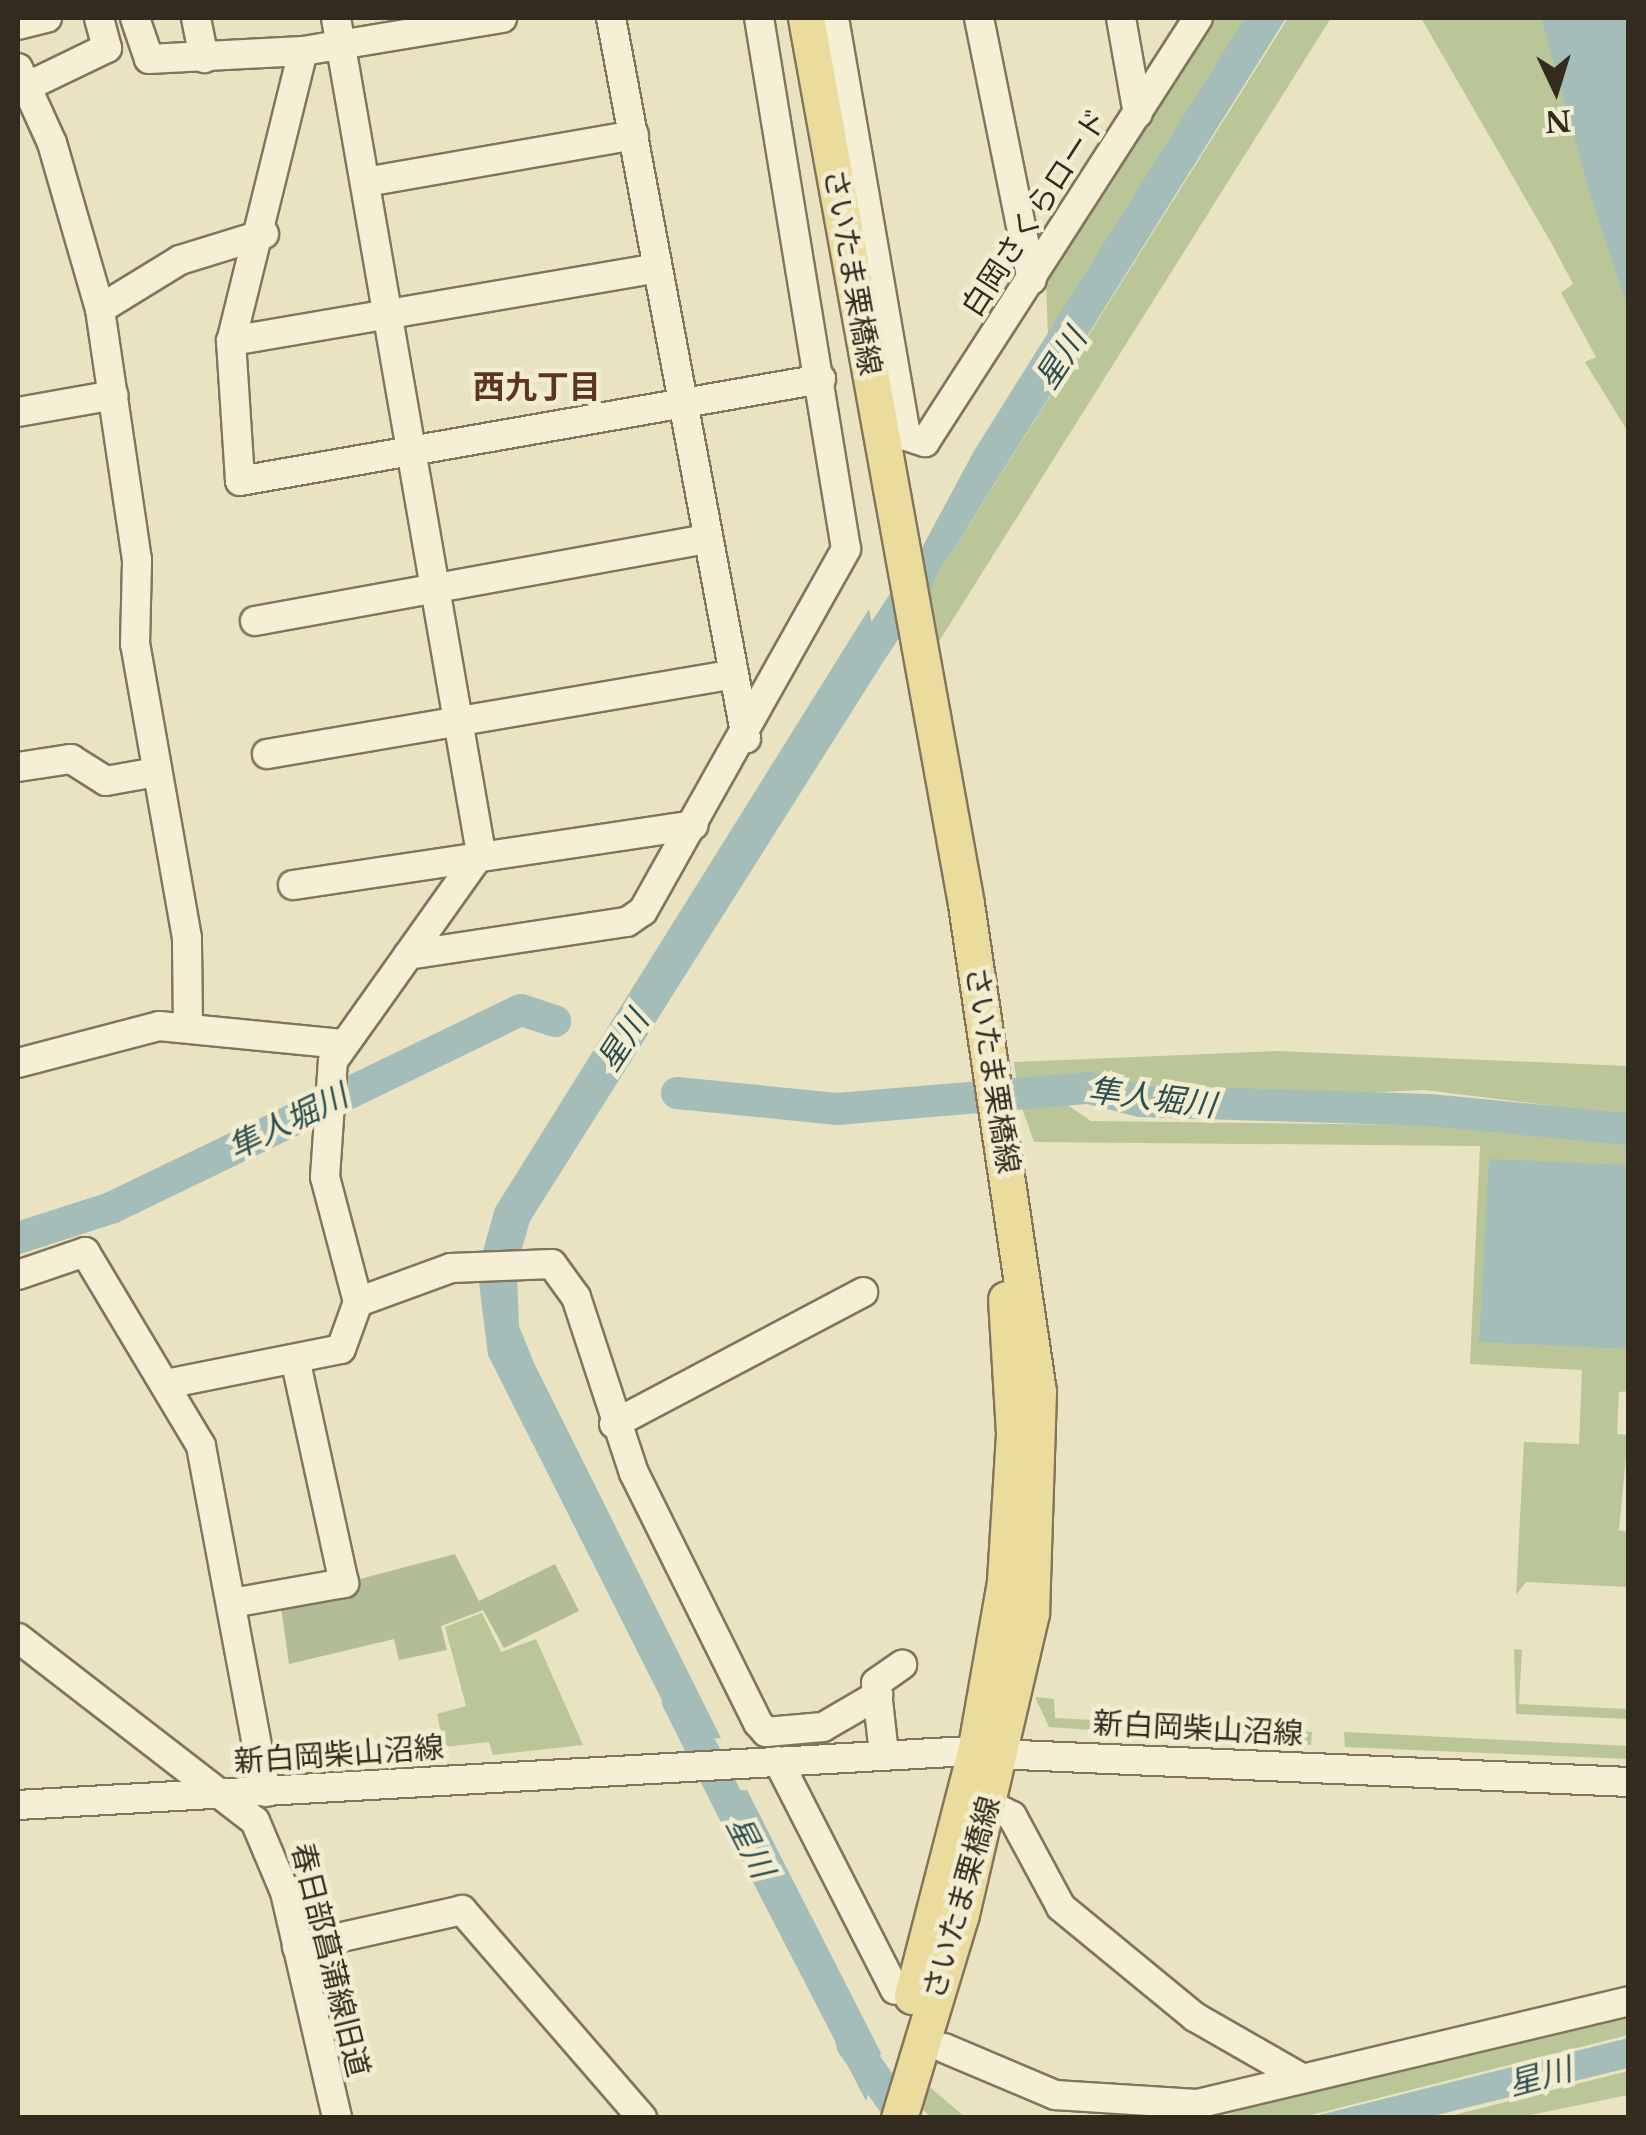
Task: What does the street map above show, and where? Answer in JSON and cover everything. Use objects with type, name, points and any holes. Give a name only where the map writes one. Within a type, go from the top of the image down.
[{"type":"main road","name":"さいたま栗橋線","points":[[785,18],[884,528],[990,1124],[1014,1433],[1005,1581],[988,1752],[989,1804],[899,2118]]},
{"type":"main road","name":"さいたま栗橋線","points":[[806,18],[884,528]]},
{"type":"main road","name":"さいたま栗橋線","points":[[879,2118],[921,2043],[988,1752]]},
{"type":"street","points":[[18,25],[47,18]]},
{"type":"street","points":[[99,18],[107,48],[22,78],[100,309],[114,395],[156,772],[187,938],[188,1026]]},
{"type":"street","points":[[134,18],[149,59],[303,51],[338,31],[502,18]]},
{"type":"street","points":[[196,18],[204,58]]},
{"type":"street","points":[[610,18],[634,135],[727,675],[746,738]]},
{"type":"street","points":[[408,955],[627,922],[694,825],[746,738],[846,549],[822,379],[759,18]]},
{"type":"street","name":"白岡さくらロード","points":[[834,18],[906,436],[925,442],[1198,18]]},
{"type":"street","points":[[978,18],[1032,280]]},
{"type":"street","points":[[1121,18],[1138,114]]},
{"type":"street","points":[[166,1384],[296,1363],[341,1350],[358,1302],[332,1220],[324,1145],[330,1078],[342,1044],[481,853],[338,31]]},
{"type":"street","points":[[303,51],[264,234],[231,342],[240,481],[822,379]]},
{"type":"street","points":[[366,182],[634,135]]},
{"type":"street","points":[[100,309],[180,260],[264,234]]},
{"type":"street","points":[[231,342],[657,268]]},
{"type":"street","points":[[18,412],[114,395]]},
{"type":"street","points":[[255,621],[704,539]]},
{"type":"street","points":[[266,754],[727,675]]},
{"type":"street","points":[[18,767],[71,759],[106,781],[156,772]]},
{"type":"street","points":[[293,884],[481,853],[694,825]]},
{"type":"street","points":[[18,1063],[188,1026],[342,1044]]},
{"type":"street","points":[[18,1275],[85,1252],[202,1446],[266,1792]]},
{"type":"street","points":[[358,1302],[472,1266],[543,1262],[576,1296],[614,1424],[766,1732],[823,1727],[878,1695]]},
{"type":"street","points":[[614,1424],[862,1292]]},
{"type":"street","points":[[232,1603],[344,1582],[296,1363]]},
{"type":"street","name":"春日部菖蒲線旧道","points":[[18,1638],[231,1794],[270,1847],[298,1947],[337,2118]]},
{"type":"street","points":[[884,1754],[876,1682],[902,1665]]},
{"type":"street","name":"新白岡柴山沼線","points":[[18,1805],[884,1754],[988,1752],[1628,1782]]},
{"type":"street","points":[[772,1761],[895,1990]]},
{"type":"street","points":[[989,1804],[1012,1816],[1060,1907],[1195,2017],[1298,2076]]},
{"type":"street","points":[[298,1947],[462,1910],[642,2118]]},
{"type":"street","points":[[921,2043],[984,2071],[1099,2103],[1197,2104],[1298,2076],[1628,2001]]},
{"type":"green space","points":[[1212,18],[1249,18],[1048,335],[1046,282]]},
{"type":"green space","points":[[1288,18],[1331,18],[933,651],[925,595]]},
{"type":"green space","points":[[1421,18],[1541,18],[1628,308],[1628,432],[1585,362],[1596,357],[1561,293],[1573,284]]},
{"type":"green space","points":[[1278,1051],[1628,1066],[1628,1115],[1424,1090],[1277,1097],[1091,1079],[1017,1085],[1014,1062]]},
{"type":"green space","points":[[1063,1102],[1091,1121],[1506,1126],[1628,1139],[1628,1391],[1619,1392],[1617,1434],[1628,1435],[1619,1530],[1628,1532],[1628,1587],[1526,1582],[1516,1595],[1524,1442],[1579,1444],[1582,1370],[1470,1364],[1480,1146],[1034,1142],[1021,1105]]},
{"type":"green space","points":[[455,1554],[479,1601],[555,1564],[579,1611],[504,1648],[483,1610],[441,1626],[447,1650],[399,1660],[394,1639],[289,1664],[280,1600]]},
{"type":"green space","points":[[482,1613],[501,1652],[536,1639],[583,1745],[493,1755],[489,1742],[444,1747],[437,1714],[466,1706],[445,1627]]},
{"type":"green space","points":[[1514,1649],[1522,1650],[1519,1704],[1628,1709],[1628,1719],[1516,1714]]},
{"type":"green space","points":[[1035,1697],[1054,1699],[1055,1718],[1312,1732],[1311,1745],[1049,1727]]},
{"type":"green space","points":[[1344,1732],[1628,1746],[1628,1759],[1345,1747]]},
{"type":"green space","points":[[1628,2010],[1628,2035],[1303,2117],[1218,2118],[1308,2087]]},
{"type":"green space","points":[[1628,2071],[1628,2095],[1520,2117],[1446,2117]]},
{"type":"green space","points":[[926,2084],[965,2117],[931,2117],[921,2108]]},
{"type":"water","points":[[1245,18],[1286,18],[925,595],[916,559],[974,451]]},
{"type":"water","points":[[1541,18],[1628,18],[1628,308],[1593,205]]},
{"type":"water","points":[[869,609],[880,667],[530,1221],[520,1255],[481,1258],[495,1208]]},
{"type":"water","points":[[1489,1159],[1628,1165],[1628,1349],[1479,1342]]},
{"type":"water","points":[[517,1274],[519,1326],[534,1363],[721,1738],[682,1740],[488,1355],[478,1275]]},
{"type":"water","points":[[747,1790],[881,2053],[866,2101],[707,1793]]},
{"type":"water","points":[[1628,2038],[1628,2068],[1429,2117],[1311,2117]]},
{"type":"waterway","name":"星川","points":[[852,680],[919,579]]},
{"type":"waterway","name":"隼人堀川","points":[[18,1238],[111,1208],[521,1010],[555,1021]]},
{"type":"waterway","name":"隼人堀川","points":[[677,1093],[837,1109],[1089,1088],[1140,1101],[1430,1110],[1628,1129]]},
{"type":"waterway","name":"星川","points":[[678,1701],[743,1831]]},
{"type":"waterway","name":"星川","points":[[852,2044],[904,2118]]},
{"type":"district","name":"西九丁目","points":[[537,387]]}]
